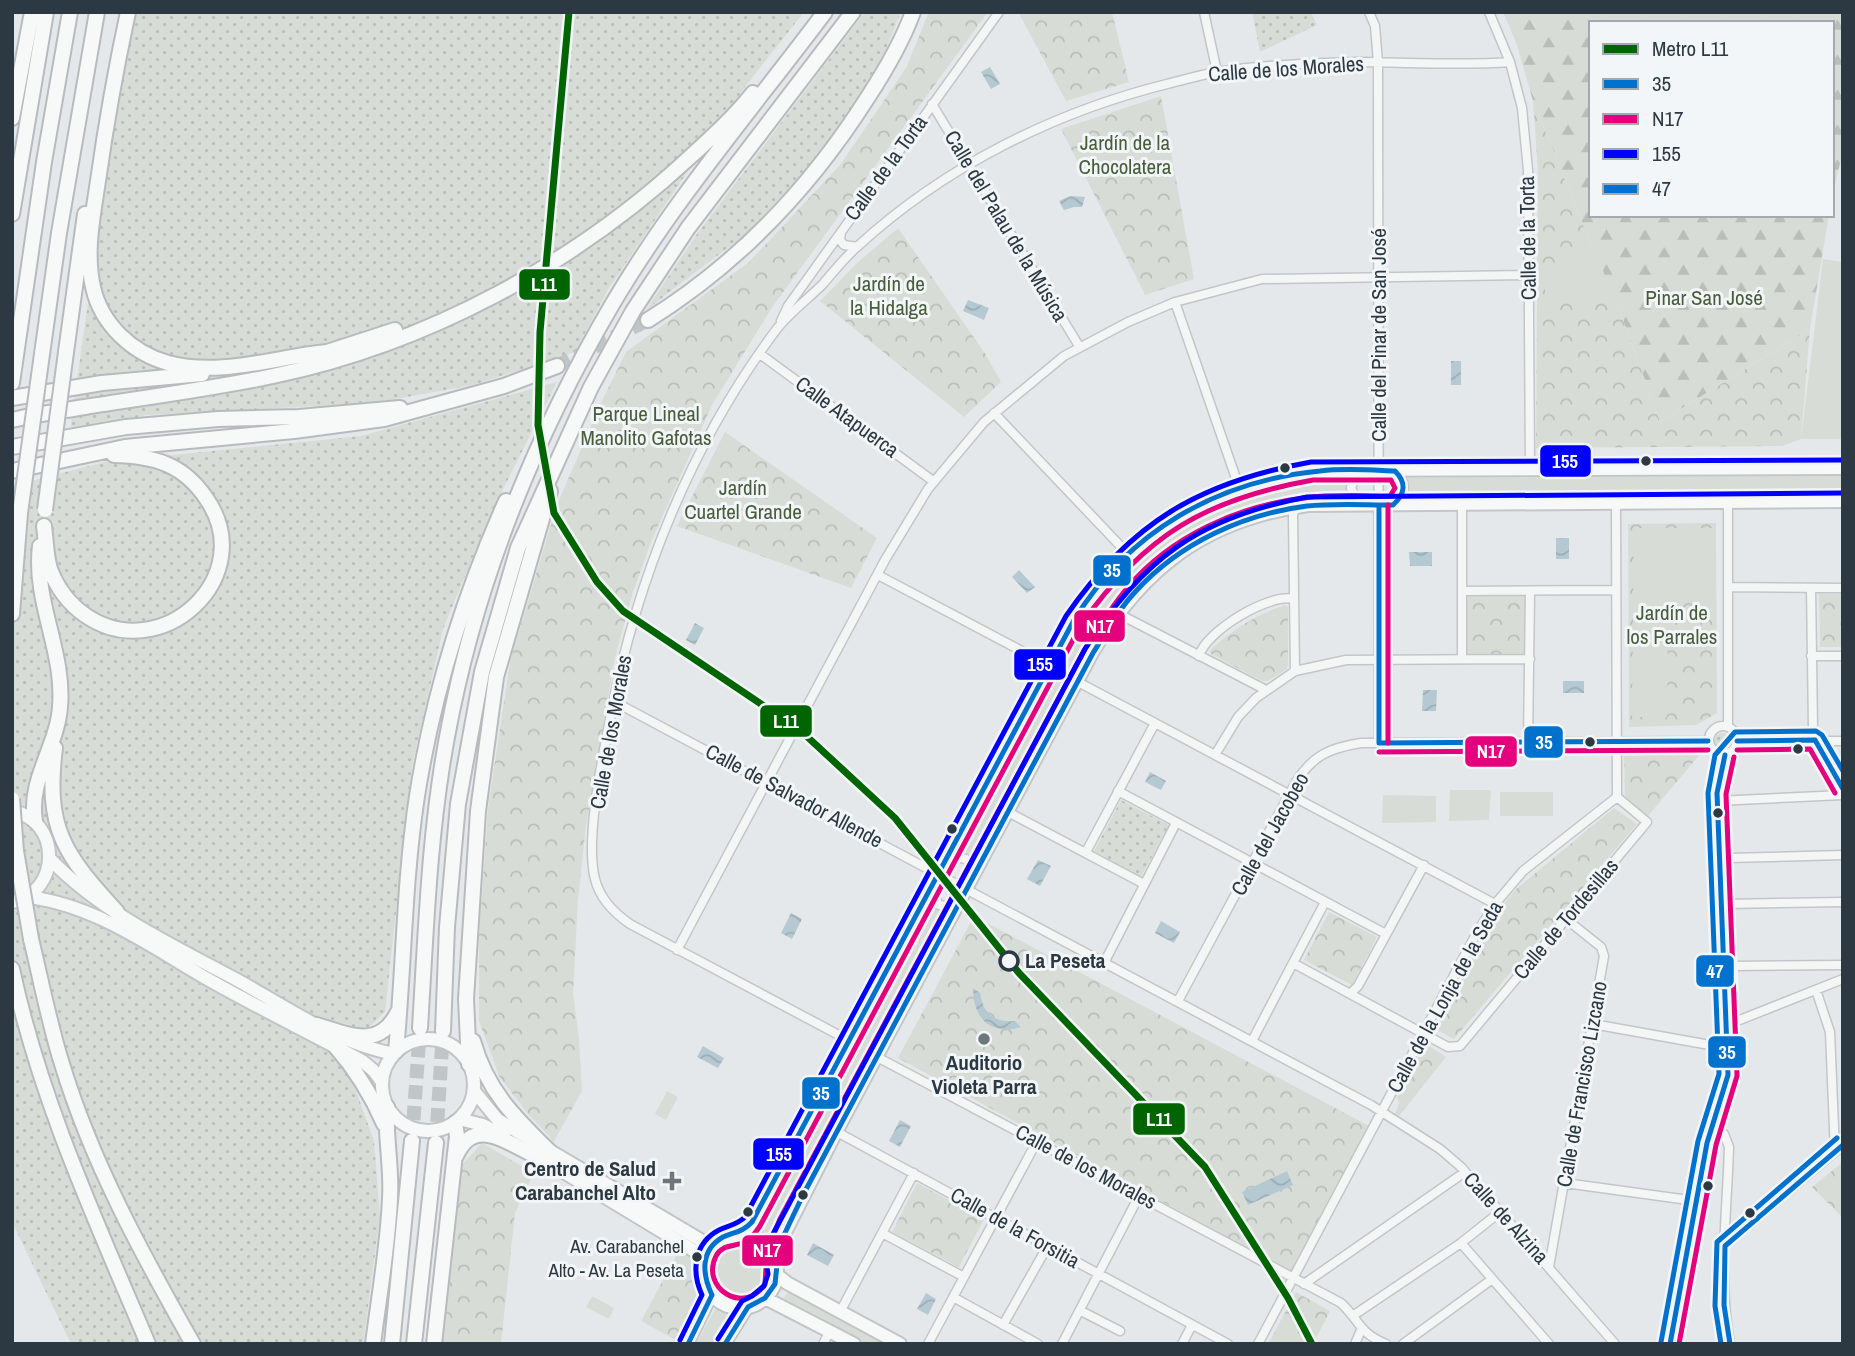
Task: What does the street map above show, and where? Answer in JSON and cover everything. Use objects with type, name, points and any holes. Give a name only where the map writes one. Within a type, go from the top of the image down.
[{"type":"highway","points":[[12,118],[32,12]]},
{"type":"highway","points":[[12,214],[46,12]]},
{"type":"highway","points":[[12,383],[44,162],[70,12]]},
{"type":"highway","points":[[12,614],[20,513],[41,354],[97,12]]},
{"type":"highway","points":[[117,912],[76,864],[65,845],[53,813],[52,779],[60,709],[59,675],[39,579],[40,550],[81,236],[119,12]]},
{"type":"highway","points":[[128,12],[116,68],[92,222],[92,278],[103,315],[118,334],[142,353],[168,363],[197,367],[233,366],[327,352]]},
{"type":"highway","points":[[12,420],[274,376],[367,351],[474,305],[601,231],[667,178],[745,103],[817,12]]},
{"type":"highway","points":[[420,1028],[429,886],[447,737],[480,603],[519,491],[581,362],[614,302],[670,215],[825,12]]},
{"type":"highway","points":[[443,1031],[447,927],[458,804],[482,672],[518,548],[591,387],[633,312],[688,228],[852,12]]},
{"type":"highway","points":[[648,320],[680,300],[741,250],[821,167],[881,77],[913,12]]},
{"type":"highway","points":[[12,90],[26,46]]},
{"type":"highway","points":[[12,398],[102,383],[262,367],[327,352],[413,323],[519,281]]},
{"type":"highway","points":[[395,1052],[401,1008],[404,911],[417,798],[429,727],[447,660],[491,536],[508,498],[560,390],[581,362]]},
{"type":"highway","points":[[12,471],[125,447],[294,431],[384,419],[504,386],[557,366]]},
{"type":"highway","points":[[12,447],[126,426],[218,419],[299,417],[443,404]]},
{"type":"highway","points":[[44,526],[50,567],[63,595],[74,607],[98,624],[126,631],[154,629],[184,616],[213,583],[222,557],[220,527],[212,506],[197,485],[179,469],[154,459],[96,454]]},
{"type":"highway","points":[[469,1064],[466,999],[478,811],[496,677],[558,456]]},
{"type":"highway","points":[[34,821],[34,792],[51,746],[60,709]]},
{"type":"highway","points":[[12,799],[16,851],[32,939],[61,1063],[112,1194],[193,1344]]},
{"type":"highway","points":[[12,969],[40,1073],[65,1146],[148,1344]]},
{"type":"highway","points":[[317,1025],[369,1038],[382,1033],[394,1021],[401,1008]]},
{"type":"highway","points":[[468,1025],[478,1059],[492,1087],[508,1110],[551,1153]]},
{"type":"highway","points":[[335,1046],[369,1090],[386,1128]]},
{"type":"highway","points":[[373,1344],[390,1200],[391,1160],[386,1128],[387,1107]]},
{"type":"highway","points":[[435,1344],[457,1121]]},
{"type":"highway","points":[[453,1164],[463,1143],[474,1134],[485,1133],[536,1156]]},
{"type":"highway","points":[[392,1344],[412,1141]]},
{"type":"highway","points":[[414,1344],[436,1143]]},
{"type":"main road","points":[[12,811],[34,821],[47,838],[50,859],[41,884],[28,897]]},
{"type":"main road","points":[[50,859],[81,888],[117,912],[317,1025],[358,1045],[395,1052]]},
{"type":"main road","points":[[12,902],[28,897],[64,903],[107,921],[362,1061],[382,1082]]},
{"type":"main road","points":[[429,1039],[449,1044],[460,1052],[469,1064],[474,1091],[468,1108],[457,1121],[444,1129],[427,1132],[411,1128],[399,1121],[387,1107],[382,1094],[386,1066],[395,1052],[414,1041],[429,1039]]},
{"type":"main road","points":[[474,1091],[498,1120],[702,1241],[714,1244]]},
{"type":"main road","points":[[457,1121],[491,1128],[696,1252],[704,1260]]},
{"type":"main road","points":[[742,1233],[761,1240],[774,1256],[777,1275],[775,1284],[765,1298],[748,1307],[728,1306],[712,1295],[705,1285],[704,1260],[714,1244],[722,1238],[742,1233]]},
{"type":"main road","points":[[777,1275],[900,1344]]},
{"type":"main road","points":[[765,1298],[854,1344]]},
{"type":"street","name":"Calle de la Torta","points":[[778,327],[788,306],[999,12]]},
{"type":"street","points":[[1204,12],[1217,72]]},
{"type":"street","name":"Calle del Pinar de San José","points":[[1369,12],[1375,26],[1378,63],[1378,743]]},
{"type":"street","name":"Calle de la Torta","points":[[1489,12],[1510,62],[1522,108],[1528,170],[1530,470]]},
{"type":"street","name":"Calle de los Morales","points":[[849,1041],[677,950],[617,915],[599,891],[594,877],[593,839],[613,701],[637,606],[664,531],[703,447],[778,327],[857,247],[905,208],[968,165],[1023,136],[1080,111],[1140,91],[1217,72],[1286,65],[1510,62]]},
{"type":"street","name":"Calle del Palau de la Música","points":[[932,104],[1079,346]]},
{"type":"street","points":[[842,230],[840,240],[844,245],[857,247]]},
{"type":"street","points":[[677,950],[766,780],[878,575],[933,481],[994,413],[1064,356],[1128,322],[1175,302],[1262,279],[1529,275]]},
{"type":"street","points":[[1175,302],[1239,487]]},
{"type":"street","name":"Calle Atapuerca","points":[[760,354],[933,481]]},
{"type":"street","points":[[994,413],[1128,554]]},
{"type":"street","points":[[742,1233],[752,1222],[1090,594],[1106,574],[1128,554],[1174,518],[1239,487],[1293,474],[1362,471],[1843,469]]},
{"type":"street","points":[[1362,471],[1354,480],[1352,488],[1356,498],[1365,505]]},
{"type":"street","points":[[1393,505],[1402,496],[1404,485],[1401,475],[1395,471]]},
{"type":"street","points":[[774,1256],[837,1132],[1093,653],[1119,614],[1151,576],[1170,561],[1206,537],[1243,521],[1295,508],[1365,505],[1843,502]]},
{"type":"street","points":[[1616,503],[1617,797]]},
{"type":"street","points":[[1728,503],[1728,727]]},
{"type":"street","points":[[1462,504],[1462,659]]},
{"type":"street","points":[[1295,508],[1295,671]]},
{"type":"street","points":[[878,575],[1050,666]]},
{"type":"street","points":[[1729,587],[1843,588]]},
{"type":"street","points":[[1811,588],[1815,740],[1843,789]]},
{"type":"street","points":[[1462,591],[1615,590]]},
{"type":"street","points":[[1528,742],[1531,591]]},
{"type":"street","points":[[1199,656],[1208,641],[1237,618],[1269,603],[1286,598],[1294,599]]},
{"type":"street","points":[[1119,614],[1266,690]]},
{"type":"street","points":[[1811,656],[1843,656]]},
{"type":"street","points":[[1214,755],[1238,717],[1266,690],[1295,671],[1324,663],[1379,659],[1530,659]]},
{"type":"street","points":[[1078,682],[1495,904]]},
{"type":"street","name":"Calle de Salvador Allende","points":[[613,701],[766,780],[1381,1111]]},
{"type":"street","points":[[1086,852],[1154,723]]},
{"type":"street","points":[[1670,1344],[1696,1201],[1726,1084],[1727,1025],[1717,787],[1725,755],[1734,749],[1737,741],[1735,733],[1728,727],[1714,729],[1708,741],[1712,750],[1725,755]]},
{"type":"street","name":"Calle del Jacobeo","points":[[1178,1001],[1289,794],[1306,767],[1319,756],[1341,746],[1378,743],[1708,741]]},
{"type":"street","points":[[1737,741],[1840,741],[1843,753]]},
{"type":"street","points":[[1118,791],[1386,934]]},
{"type":"street","points":[[1717,802],[1843,795]]},
{"type":"street","name":"Calle de la Lonja de la Seda","points":[[1258,1344],[1475,936],[1495,904],[1523,871],[1617,797]]},
{"type":"street","name":"Calle de Tordesillas","points":[[1423,1033],[1448,1047],[1460,1046],[1647,822],[1617,797]]},
{"type":"street","points":[[1007,812],[1144,884]]},
{"type":"street","points":[[1104,963],[1176,823]]},
{"type":"street","points":[[1719,856],[1843,855]]},
{"type":"street","points":[[949,856],[966,859],[975,874]]},
{"type":"street","points":[[1351,993],[1424,865]]},
{"type":"street","points":[[930,890],[934,901],[939,905],[957,908]]},
{"type":"street","points":[[1252,1041],[1325,902]]},
{"type":"street","points":[[1721,906],[1843,902]]},
{"type":"street","name":"Calle de Francisco Lizcano","points":[[1549,1267],[1604,952],[1566,919]]},
{"type":"street","points":[[1293,963],[1423,1033]]},
{"type":"street","points":[[1723,964],[1843,964]]},
{"type":"street","points":[[1727,1025],[1843,979]]},
{"type":"street","points":[[1816,990],[1830,1032],[1835,1152]]},
{"type":"street","points":[[1592,1025],[1727,1046]]},
{"type":"street","name":"Calle de los Morales","points":[[877,1057],[1341,1303],[1354,1315]]},
{"type":"street","name":"Calle de Alzina","points":[[1381,1111],[1440,1150],[1465,1172],[1615,1344]]},
{"type":"street","name":"Calle de la Forsitia","points":[[837,1132],[1228,1344]]},
{"type":"street","points":[[1712,1132],[1724,1134],[1729,1147],[1724,1305],[1730,1344]]},
{"type":"street","points":[[928,1344],[1037,1141]]},
{"type":"street","points":[[1725,1245],[1843,1145]]},
{"type":"street","points":[[1304,1284],[1465,1172]]},
{"type":"street","points":[[840,1312],[914,1173]]},
{"type":"street","points":[[1565,1182],[1696,1201]]},
{"type":"street","points":[[1062,1344],[1139,1196]]},
{"type":"street","points":[[1386,1344],[1361,1330],[1354,1315],[1461,1243],[1500,1212]]},
{"type":"street","points":[[882,1233],[964,1277]]},
{"type":"street","points":[[1461,1243],[1549,1344]]},
{"type":"street","points":[[1003,1325],[1046,1247]]},
{"type":"street","points":[[1404,1344],[1491,1280]]},
{"type":"street","points":[[688,1344],[712,1295]]},
{"type":"street","points":[[953,1297],[1038,1344]]},
{"type":"street","points":[[725,1344],[748,1307]]},
{"type":"street","points":[[1081,1311],[1119,1331]]},
{"type":"street","points":[[1182,1344],[1192,1325]]},
{"type":"street","points":[[1355,1344],[1361,1330]]},
{"type":"street","points":[[822,1344],[830,1331]]},
{"type":"green space","points":[[134,12],[804,12],[744,88],[609,288],[575,352],[473,385],[374,403],[147,415],[70,430],[113,126]]},
{"type":"green space","points":[[865,12],[901,12],[879,67],[821,156],[742,237],[646,310],[697,234]]},
{"type":"green space","name":"Parque Lineal Manolito Gafotas","points":[[929,12],[988,12],[773,306],[712,405],[652,540],[633,592],[615,657],[586,826],[578,900],[573,993],[582,1091],[553,1143],[499,1076],[479,1021],[479,937],[488,808],[510,662],[556,507],[626,352],[749,262],[840,165],[906,68]]},
{"type":"green space","points":[[1018,12],[1112,12],[1129,82],[1066,101]]},
{"type":"green space","points":[[1252,12],[1311,12],[1317,25],[1260,52]]},
{"type":"green space","name":"Pinar San José","points":[[1503,12],[1843,12],[1843,151],[1834,189],[1834,21],[1589,21],[1589,217],[1829,217],[1810,329],[1660,422],[1617,303],[1533,101],[1517,45]]},
{"type":"green space","name":"Jardín de la Chocolatera","points":[[1161,96],[1194,279],[1145,295],[1061,129]]},
{"type":"green space","points":[[1533,101],[1617,303],[1660,422],[1810,329],[1801,439],[1782,446],[1536,448],[1538,172]]},
{"type":"green space","name":"Jardín de la Hidalga","points":[[898,228],[986,355],[1001,382],[964,417],[820,301],[856,264]]},
{"type":"green space","points":[[1591,244],[1617,303],[1545,303],[1545,280]]},
{"type":"green space","points":[[1823,259],[1843,262],[1843,439],[1801,439]]},
{"type":"green space","points":[[557,382],[493,509],[443,629],[412,766],[385,1012],[368,1028],[355,1088],[374,1141],[380,1217],[363,1344],[71,1344],[12,1222],[12,486],[104,462],[361,436]]},
{"type":"green space","name":"Jardín Cuartel Grande","points":[[725,432],[877,538],[851,588],[677,526]]},
{"type":"green space","points":[[1843,476],[1843,494],[1407,497],[1408,478]]},
{"type":"green space","points":[[1349,479],[1349,497],[1293,502],[1238,515],[1188,538],[1164,553],[1142,572],[1096,630],[975,860],[958,851],[1082,623],[1107,588],[1134,559],[1164,534],[1229,499],[1266,488]]},
{"type":"green space","name":"Jardín de los Parrales","points":[[1716,523],[1717,713],[1696,725],[1629,727],[1628,524]]},
{"type":"green space","points":[[1634,528],[1713,528],[1712,595],[1668,596],[1667,717],[1632,717]]},
{"type":"green space","points":[[1463,591],[1530,591],[1530,659],[1462,659]]},
{"type":"green space","points":[[1819,594],[1843,594],[1843,647],[1820,647]]},
{"type":"green space","points":[[1285,605],[1288,607],[1287,669],[1268,681],[1262,681],[1211,654],[1210,650],[1254,618]]},
{"type":"green space","points":[[1719,733],[1725,733],[1730,741],[1728,747],[1719,749],[1714,744],[1714,738]]},
{"type":"green space","points":[[1702,752],[1648,816],[1625,800],[1624,756]]},
{"type":"green space","points":[[1450,790],[1491,790],[1489,820],[1449,821]]},
{"type":"green space","points":[[1500,792],[1553,792],[1553,816],[1500,816]]},
{"type":"green space","points":[[1383,795],[1436,796],[1436,822],[1382,823]]},
{"type":"green space","points":[[1121,800],[1169,825],[1141,877],[1094,851]]},
{"type":"green space","points":[[1614,808],[1637,824],[1454,1039],[1435,1029],[1496,914],[1515,890]]},
{"type":"green space","points":[[930,906],[946,913],[771,1243],[755,1233]]},
{"type":"green space","points":[[1329,912],[1377,937],[1352,985],[1304,960]]},
{"type":"green space","points":[[974,916],[1371,1127],[1292,1272],[898,1058]]},
{"type":"green space","points":[[1425,1043],[1446,1057],[1399,1116],[1395,1114],[1399,1103],[1397,1097]]},
{"type":"green space","points":[[667,1091],[678,1097],[666,1120],[655,1114]]},
{"type":"green space","points":[[482,1143],[534,1173],[515,1213],[501,1344],[442,1344],[460,1167]]},
{"type":"green space","points":[[1843,1162],[1843,1218],[1812,1187]]},
{"type":"green space","points":[[1843,1172],[1843,1212],[1822,1191]]},
{"type":"green space","points":[[917,1183],[984,1219],[959,1267],[892,1232]]},
{"type":"green space","points":[[741,1246],[759,1253],[766,1271],[759,1289],[741,1296],[723,1289],[716,1271],[723,1253]]},
{"type":"green space","points":[[681,1247],[704,1260],[705,1278],[712,1295],[683,1344],[641,1321]]},
{"type":"green space","points":[[788,1291],[887,1344],[867,1344],[783,1300]]},
{"type":"green space","points":[[1296,1292],[1330,1311],[1313,1344],[1268,1344]]},
{"type":"green space","points":[[592,1296],[614,1308],[609,1319],[586,1307]]},
{"type":"green space","points":[[718,1304],[734,1312],[717,1344],[696,1344]]},
{"type":"water","points":[[990,67],[1000,84],[991,89],[981,72]]},
{"type":"water","points":[[1070,196],[1085,197],[1082,207],[1064,210],[1059,201]]},
{"type":"water","points":[[968,300],[989,308],[984,320],[963,311]]},
{"type":"water","points":[[1451,361],[1461,361],[1461,385],[1451,385]]},
{"type":"water","points":[[1556,538],[1569,538],[1569,559],[1556,559]]},
{"type":"water","points":[[1409,552],[1432,552],[1432,566],[1410,566]]},
{"type":"water","points":[[1019,570],[1035,587],[1027,593],[1012,577]]},
{"type":"water","points":[[695,623],[704,628],[695,645],[686,640]]},
{"type":"water","points":[[1563,681],[1584,681],[1584,693],[1563,693]]},
{"type":"water","points":[[1423,690],[1437,690],[1436,711],[1422,711]]},
{"type":"water","points":[[1150,772],[1166,781],[1161,790],[1145,782]]},
{"type":"water","points":[[1038,860],[1051,866],[1040,886],[1027,879]]},
{"type":"water","points":[[791,913],[802,919],[792,939],[781,933]]},
{"type":"water","points":[[1161,921],[1180,932],[1174,943],[1155,933]]},
{"type":"water","points":[[973,988],[980,993],[984,1006],[991,1015],[1001,1020],[1015,1021],[1021,1027],[1000,1029],[985,1022],[976,1008]]},
{"type":"water","points":[[703,1046],[724,1058],[718,1068],[697,1057]]},
{"type":"water","points":[[900,1120],[911,1126],[900,1147],[889,1141]]},
{"type":"water","points":[[1287,1171],[1293,1185],[1248,1205],[1242,1192]]},
{"type":"water","points":[[813,1243],[834,1255],[828,1266],[807,1255]]},
{"type":"water","points":[[926,1293],[936,1299],[928,1315],[917,1309]]},
{"type":"tunnel","points":[[557,366],[648,320]]},
{"type":"tunnel","points":[[412,1141],[420,1028]]},
{"type":"tunnel","points":[[436,1143],[443,1031]]},
{"type":"metro line","name":"L11","points":[[569,12],[540,332],[538,425],[554,513],[597,582],[623,611],[801,731],[895,818],[1019,973],[1205,1167],[1288,1298],[1312,1344]]},
{"type":"transit line","name":"155","points":[[680,1340],[702,1295],[696,1267],[704,1242],[719,1230],[745,1217],[1066,616],[1116,555],[1143,531],[1171,511],[1235,481],[1311,462],[1843,460]]},
{"type":"transit line","name":"35","points":[[688,1344],[712,1295],[705,1271],[710,1249],[723,1237],[742,1230],[752,1222],[1074,620],[1096,588],[1149,536],[1211,499],[1246,486],[1320,471],[1395,471],[1403,488],[1393,505],[1307,506],[1259,516],[1236,524],[1193,545],[1172,559],[1153,574],[1124,605],[1093,653],[803,1195],[774,1256],[777,1265],[775,1284],[765,1298],[748,1307],[725,1344]]},
{"type":"transit line","name":"N17","points":[[1313,480],[1391,480],[1395,488],[1390,496],[1336,496],[1279,502],[1207,526],[1164,553],[1145,569],[1111,609],[1085,649],[780,1219],[767,1251],[765,1284],[746,1298],[727,1294],[714,1278],[716,1256],[725,1248],[747,1241],[760,1226],[1081,625],[1129,567],[1180,526],[1209,510],[1240,498],[1313,480]]},
{"type":"transit line","name":"155","points":[[718,1339],[742,1301],[764,1286],[768,1274],[765,1255],[773,1234],[1085,649],[1129,590],[1178,546],[1235,516],[1307,497],[1843,493]]},
{"type":"transit line","name":"35","points":[[1379,505],[1379,743]]},
{"type":"transit line","name":"N17","points":[[1388,505],[1388,743]]},
{"type":"transit line","name":"47","points":[[1661,1342],[1698,1141],[1719,1074],[1708,793],[1715,755],[1735,732],[1816,731],[1822,735],[1843,771]]},
{"type":"transit line","name":"35","points":[[1737,741],[1815,740],[1843,789]]},
{"type":"transit line","name":"35","points":[[1379,743],[1708,741]]},
{"type":"transit line","name":"N17","points":[[1737,750],[1810,749],[1835,793]]},
{"type":"transit line","name":"N17","points":[[1379,752],[1708,750]]},
{"type":"transit line","name":"35","points":[[1670,1344],[1707,1143],[1728,1075],[1717,793],[1725,755]]},
{"type":"transit line","name":"N17","points":[[1679,1344],[1716,1145],[1737,1076],[1726,794],[1734,757]]},
{"type":"transit line","name":"47","points":[[1721,1344],[1715,1306],[1717,1242],[1837,1138]]},
{"type":"transit line","name":"35","points":[[1730,1344],[1724,1305],[1725,1246],[1843,1145]]},
{"type":"place","name":"La Peseta","points":[[1009,961]]},
{"type":"place","name":"Auditorio Violeta Parra","points":[[984,1039]]},
{"type":"place","name":"Centro de Salud Carabanchel Alto","points":[[672,1181]]},
{"type":"place","name":"Av. Carabanchel Alto - Av. La Peseta","points":[[697,1257]]}]
